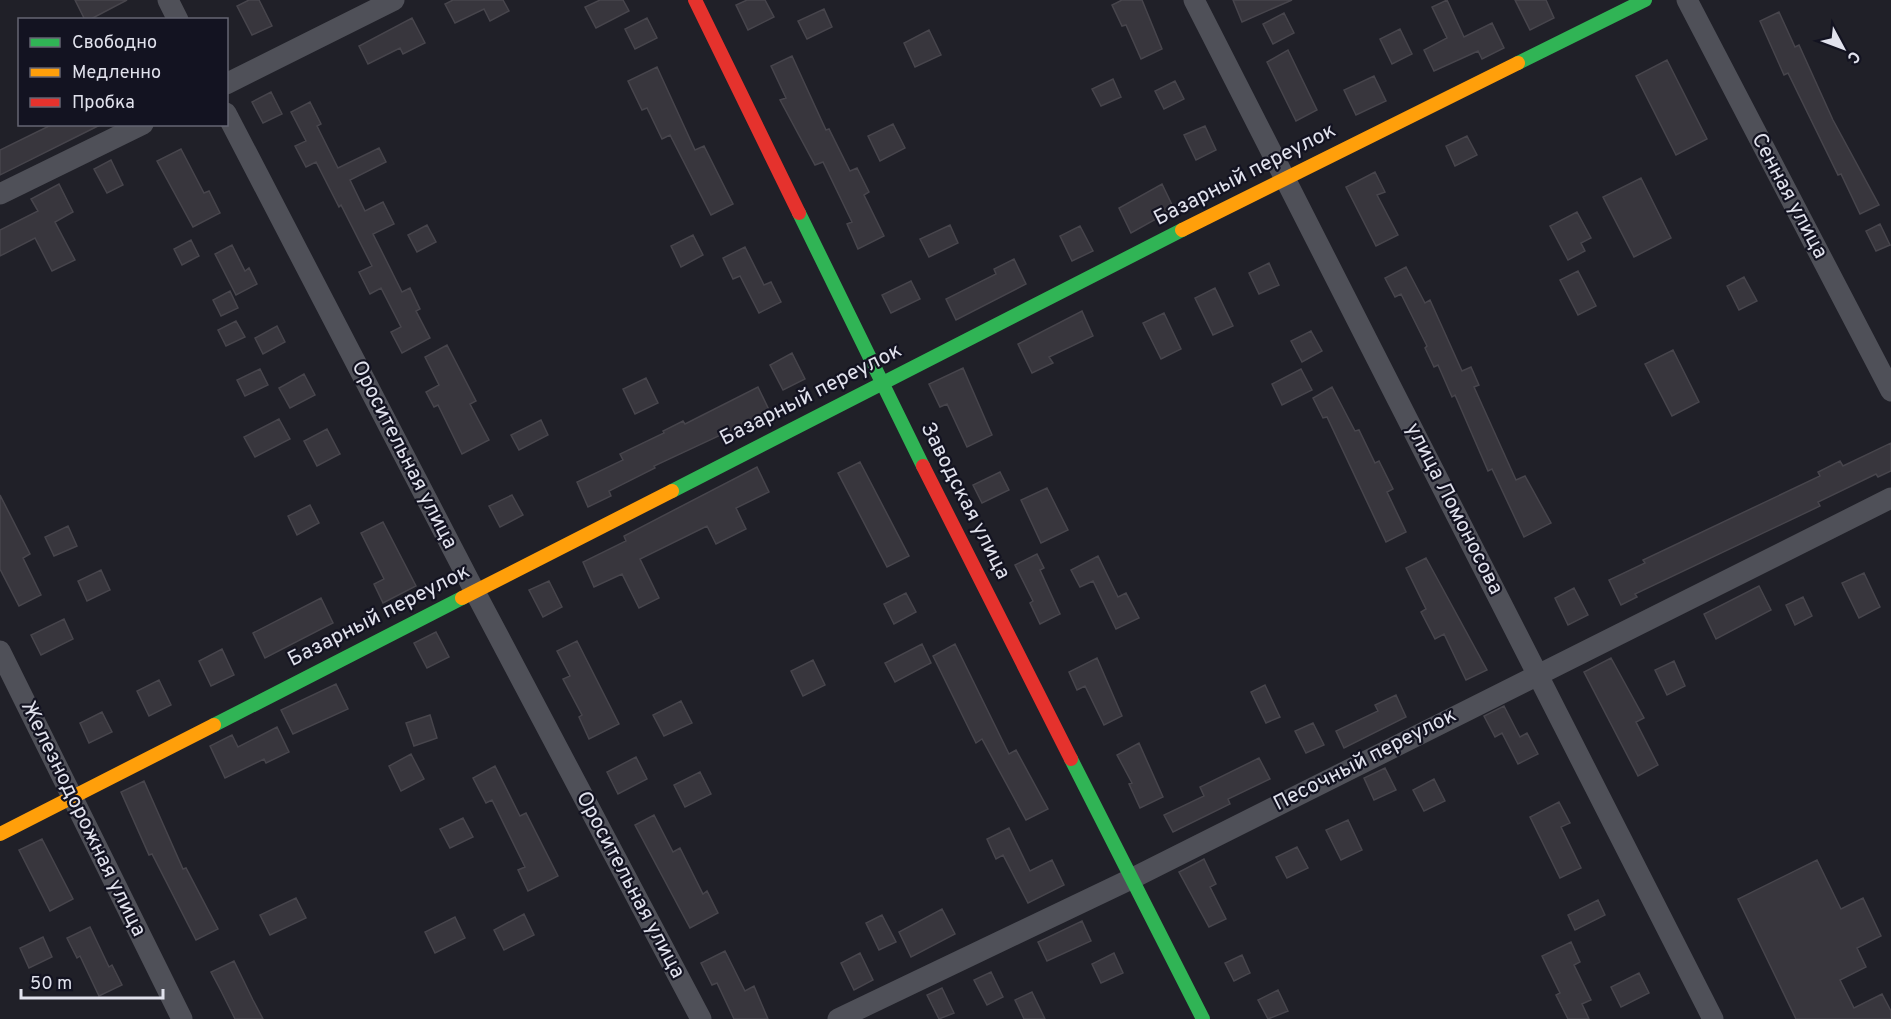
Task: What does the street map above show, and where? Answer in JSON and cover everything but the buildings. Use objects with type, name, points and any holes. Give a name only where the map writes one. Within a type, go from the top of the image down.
[{"type":"street","points":[[168,0],[177,18]]},
{"type":"street","points":[[228,83],[394,0]]},
{"type":"street","name":"Заводская улица","points":[[695,0],[881,383],[1203,1019]]},
{"type":"street","name":"улица Ломоносова","points":[[1194,0],[1713,1019]]},
{"type":"street","name":"Базарный переулок","points":[[0,834],[1286,177],[1645,0]]},
{"type":"street","name":"Сенная улица","points":[[1687,0],[1891,391]]},
{"type":"street","name":"Оросительная улица","points":[[228,117],[474,591],[701,1019]]},
{"type":"street","points":[[0,194],[138,126]]},
{"type":"street","name":"Песочный переулок","points":[[838,1019],[1133,878],[1537,673],[1891,498]]},
{"type":"street","name":"Железнодорожная улица","points":[[0,651],[182,1019]]},
{"type":"traffic: fast","points":[[1518,63],[1645,0]]},
{"type":"traffic: fast","points":[[799,213],[923,466]]},
{"type":"traffic: fast","points":[[672,491],[1182,230]]},
{"type":"traffic: fast","points":[[214,725],[462,598]]},
{"type":"traffic: fast","points":[[1071,759],[1203,1019]]},
{"type":"traffic: slow","points":[[1182,230],[1518,63]]},
{"type":"traffic: slow","points":[[462,598],[672,491]]},
{"type":"traffic: slow","points":[[0,834],[214,725]]},
{"type":"traffic: jam","points":[[695,0],[799,213]]},
{"type":"traffic: jam","points":[[923,466],[1071,759]]}]
